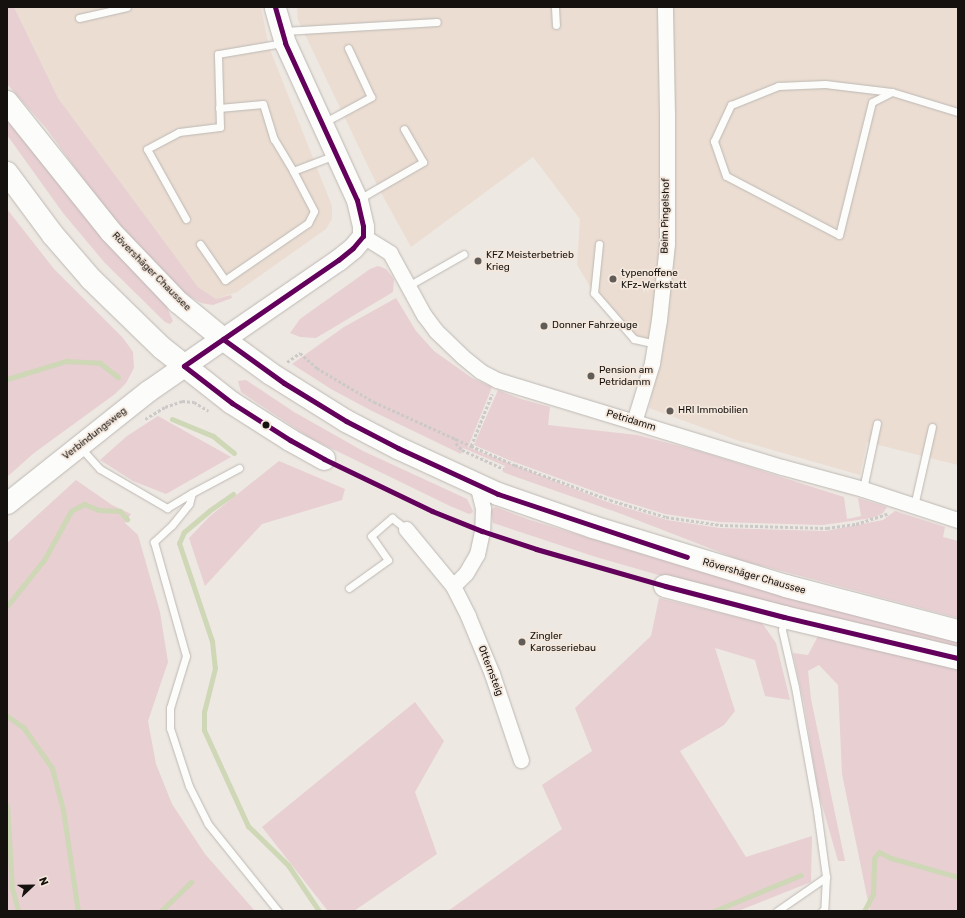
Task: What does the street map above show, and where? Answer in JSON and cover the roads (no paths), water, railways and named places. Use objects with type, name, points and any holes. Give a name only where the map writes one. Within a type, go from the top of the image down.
[{"type":"main road","name":"Rövershäger Chaussee","points":[[7,102],[112,232],[178,302],[223,339],[284,383],[346,421],[398,448],[498,494],[593,527],[689,558],[786,586],[958,631]]},
{"type":"main road","points":[[7,173],[53,235],[91,279],[142,330],[184,366],[232,403],[290,440],[324,459]]},
{"type":"main road","points":[[184,366],[223,339]]},
{"type":"main road","points":[[665,586],[784,617],[958,658]]},
{"type":"street","points":[[223,339],[338,260],[353,248],[363,236],[363,226],[357,200],[321,124],[283,37],[275,7]]},
{"type":"street","name":"Beim Pingelshof","points":[[634,422],[652,363],[667,244],[665,7]]},
{"type":"street","name":"Petridamm","points":[[363,236],[390,253],[424,314],[445,340],[480,371],[497,380],[782,468],[863,489],[958,520]]},
{"type":"street","name":"Verbindungsweg","points":[[7,503],[148,391],[184,366]]},
{"type":"street","points":[[452,586],[466,574],[477,554],[482,531],[482,508],[477,484]]},
{"type":"street","name":"Otternsteig","points":[[406,530],[452,586],[468,616],[492,674],[521,760]]},
{"type":"lane","points":[[79,18],[127,7]]},
{"type":"lane","points":[[555,7],[556,25]]},
{"type":"lane","points":[[186,219],[147,149],[179,132],[220,127],[218,54],[283,37],[437,22]]},
{"type":"lane","points":[[321,124],[372,96],[348,48]]},
{"type":"lane","points":[[892,92],[872,102],[839,235],[726,176],[714,141],[731,105],[778,86],[825,84],[892,92],[958,112]]},
{"type":"lane","points":[[200,244],[225,280],[308,223],[314,211],[274,139],[263,104],[219,108]]},
{"type":"lane","points":[[357,200],[423,162],[404,129]]},
{"type":"lane","points":[[293,171],[336,155]]},
{"type":"lane","points":[[599,244],[594,293],[634,339],[655,344]]},
{"type":"lane","points":[[408,286],[464,254]]},
{"type":"lane","points":[[863,489],[877,424]]},
{"type":"lane","points":[[914,506],[932,427]]},
{"type":"lane","points":[[79,446],[100,469],[167,508],[239,468]]},
{"type":"lane","points":[[192,493],[189,504],[172,525],[154,542],[186,656],[170,708],[170,728],[189,786],[208,824],[278,911]]},
{"type":"lane","points":[[348,588],[388,560],[371,536],[392,518],[406,530]]},
{"type":"lane","points":[[784,617],[782,630],[795,687],[817,811],[826,876],[824,910],[822,911]]},
{"type":"lane","points":[[777,911],[826,876]]},
{"type":"waterway","points":[[7,379],[66,361],[100,363],[118,377]]},
{"type":"waterway","points":[[172,419],[213,436],[234,453]]},
{"type":"waterway","points":[[233,494],[209,511],[184,532],[179,543],[212,641],[215,668],[204,712],[204,730],[248,826],[288,865],[319,911]]},
{"type":"waterway","points":[[7,606],[44,560],[71,511],[84,504],[99,510],[120,511],[127,519]]},
{"type":"waterway","points":[[7,716],[23,727],[52,768],[63,810],[78,911]]},
{"type":"waterway","points":[[7,805],[12,888],[18,911]]},
{"type":"waterway","points":[[864,911],[873,894],[874,858],[879,852],[891,858],[958,877]]},
{"type":"waterway","points":[[714,911],[801,875]]},
{"type":"waterway","points":[[161,911],[191,882]]},
{"type":"place","name":"KFZ Meisterbetrieb Krieg","points":[[478,261]]},
{"type":"place","name":"typenoffene KFz-Werkstatt","points":[[613,279]]},
{"type":"place","name":"Donner Fahrzeuge","points":[[544,326]]},
{"type":"place","name":"Pension am Petridamm","points":[[591,376]]},
{"type":"place","name":"HRI Immobilien","points":[[670,411]]},
{"type":"place","name":"Zingler Karosseriebau","points":[[522,642]]}]
